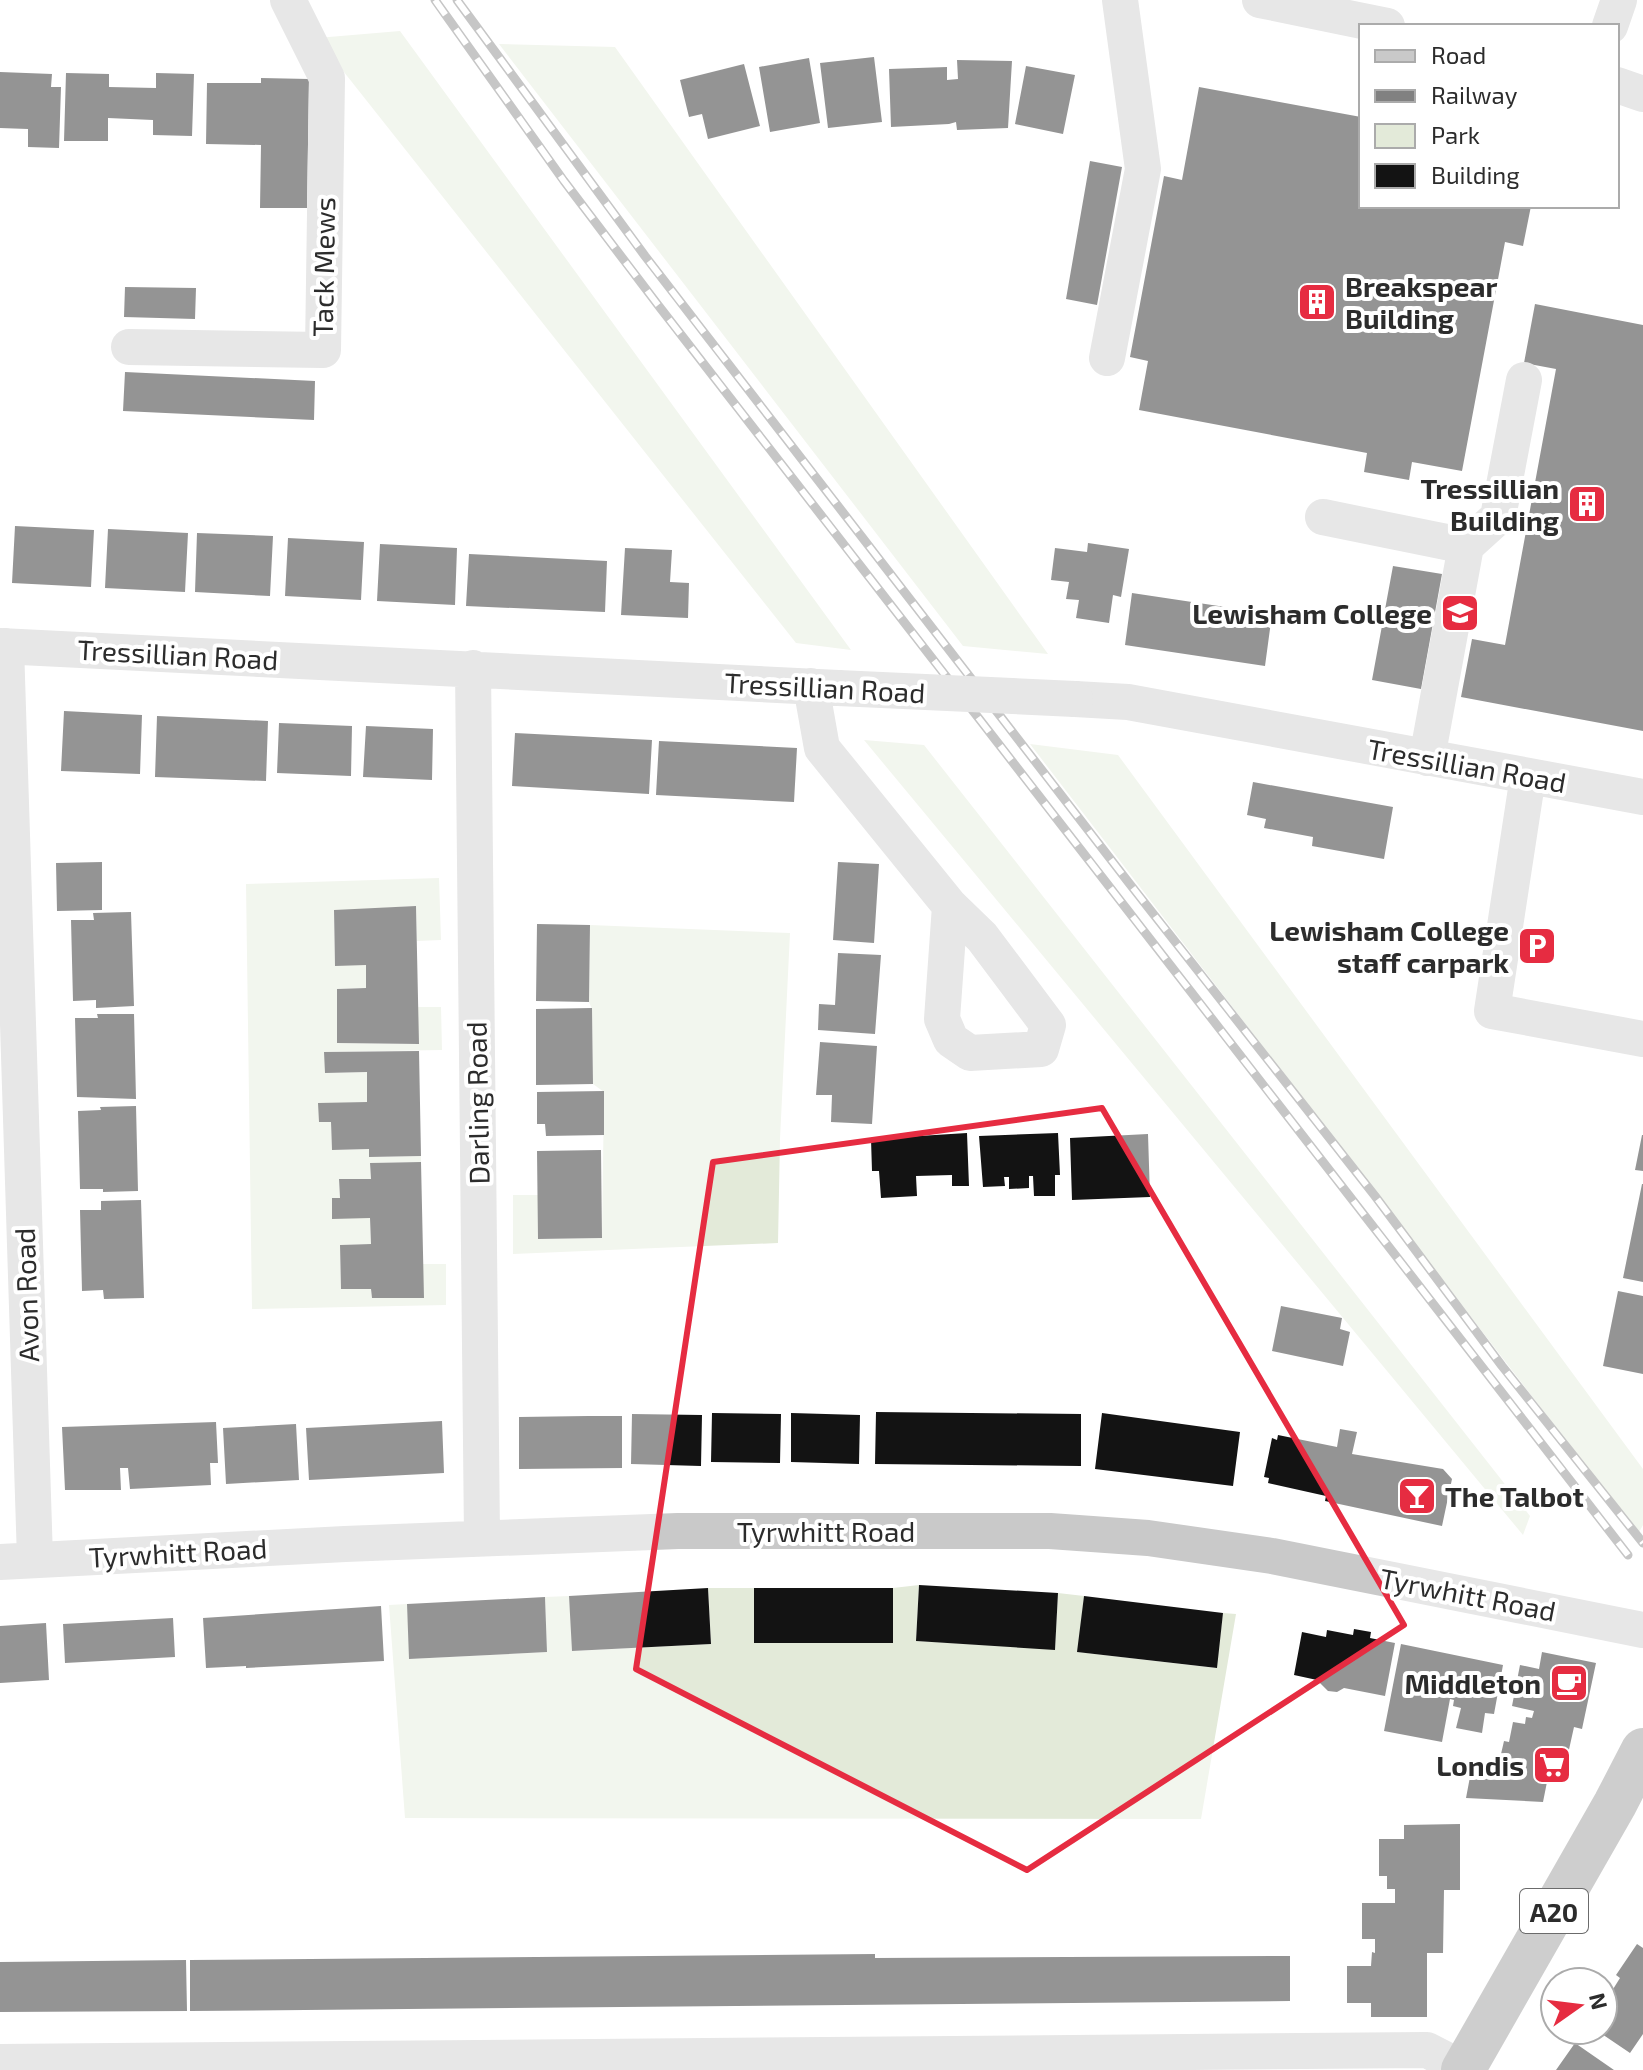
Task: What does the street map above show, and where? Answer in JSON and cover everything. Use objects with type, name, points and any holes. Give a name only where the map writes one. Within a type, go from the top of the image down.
[{"type":"highway","name":"A20","points":[[1463,2069],[1643,1750]]},
{"type":"street","name":"Tack Mews","points":[[129,347],[323,350],[327,78],[288,0]]},
{"type":"street","points":[[1107,358],[1143,169],[1120,0]]},
{"type":"street","points":[[1260,0],[1377,24]]},
{"type":"street","points":[[1611,24],[1619,0]]},
{"type":"street","points":[[1619,86],[1643,94]]},
{"type":"street","points":[[1427,758],[1466,546],[1498,517],[1524,380]]},
{"type":"street","points":[[1323,517],[1466,546]]},
{"type":"street","name":"Tressillian Road","points":[[3,646],[1128,702],[1643,797]]},
{"type":"street","name":"Avon Road","points":[[3,646],[17,1560]]},
{"type":"street","name":"Darling Road","points":[[473,668],[482,1538]]},
{"type":"street","points":[[825,687],[822,748],[950,906],[982,937],[1048,1025],[1041,1049],[970,1053],[951,1040],[942,1019],[950,906]]},
{"type":"street","points":[[1528,776],[1492,1011],[1643,1039]]},
{"type":"street","name":"Tyrwhitt Road","points":[[17,1560],[678,1531],[1050,1531],[1148,1538],[1272,1556],[1643,1630]]},
{"type":"street","points":[[0,2062],[214,2065],[1427,2050],[1463,2069]]},
{"type":"highlighted area","points":[[1102,1108],[1404,1625],[1027,1870],[636,1669],[713,1162]]},
{"type":"green space","points":[[400,31],[851,650],[796,643],[317,38]]},
{"type":"green space","points":[[499,44],[615,47],[1048,654],[963,646]]},
{"type":"green space","points":[[864,740],[924,745],[1530,1516],[1523,1535]]},
{"type":"green space","points":[[1030,744],[1118,755],[1643,1469],[1643,1525],[1638,1534]]},
{"type":"green space","points":[[439,878],[441,940],[417,941],[416,906],[334,911],[335,965],[366,965],[366,988],[337,989],[337,1043],[418,1044],[418,1007],[441,1007],[442,1050],[325,1052],[325,1073],[367,1072],[367,1102],[319,1104],[319,1122],[331,1122],[332,1150],[369,1149],[369,1157],[421,1156],[421,1162],[370,1163],[371,1179],[339,1180],[340,1198],[332,1198],[332,1218],[370,1218],[371,1244],[340,1245],[341,1289],[371,1289],[372,1298],[423,1298],[423,1264],[446,1264],[446,1305],[252,1309],[246,884]]},
{"type":"green space","points":[[590,925],[790,933],[778,1243],[513,1254],[513,1195],[538,1195],[539,1239],[602,1238],[604,1092],[593,1084],[592,1009],[589,1002]]},
{"type":"green space","points":[[919,1585],[916,1641],[1055,1649],[1058,1593],[1084,1596],[1078,1652],[1216,1668],[1223,1613],[1236,1614],[1201,1819],[405,1818],[389,1605],[407,1604],[410,1659],[547,1652],[545,1597],[569,1596],[573,1651],[711,1644],[708,1588],[754,1588],[755,1643],[892,1643],[893,1588]]},
{"type":"building","points":[[874,57],[882,122],[828,128],[820,63]]},
{"type":"building","points":[[809,58],[820,123],[770,132],[759,67]]},
{"type":"building","points":[[957,60],[1012,61],[1008,128],[957,130],[956,122],[891,127],[889,69],[947,67],[947,80],[958,79]]},
{"type":"building","points":[[744,64],[760,126],[708,139],[702,114],[689,117],[680,80]]},
{"type":"building","points":[[1026,66],[1075,75],[1063,134],[1015,124]]},
{"type":"building","points":[[0,72],[52,74],[51,87],[61,87],[59,148],[28,147],[28,129],[0,128]]},
{"type":"building","points":[[66,73],[109,74],[109,87],[156,88],[156,73],[194,74],[192,136],[153,135],[153,120],[108,118],[108,141],[64,141]]},
{"type":"building","points":[[261,78],[309,79],[307,208],[260,208],[261,145],[206,144],[207,83],[261,83]]},
{"type":"building","name":"Breakspear Building","points":[[1199,87],[1359,117],[1359,208],[1531,208],[1523,246],[1505,242],[1462,471],[1412,462],[1409,480],[1364,472],[1367,453],[1139,410],[1148,361],[1130,357],[1164,176],[1182,180]]},
{"type":"building","points":[[1090,161],[1122,167],[1097,305],[1066,299]]},
{"type":"building","points":[[125,287],[196,288],[195,319],[124,317]]},
{"type":"building","name":"Tressillian Building","points":[[1535,304],[1643,325],[1643,731],[1461,697],[1472,639],[1505,645],[1556,369],[1524,363]]},
{"type":"building","points":[[125,372],[315,381],[314,420],[123,411]]},
{"type":"building","points":[[15,526],[94,530],[91,587],[12,583]]},
{"type":"building","points":[[108,529],[188,533],[185,592],[105,588]]},
{"type":"building","points":[[197,533],[273,536],[270,596],[195,592]]},
{"type":"building","points":[[288,538],[364,542],[361,600],[285,596]]},
{"type":"building","points":[[1088,543],[1129,549],[1121,597],[1113,595],[1109,623],[1076,618],[1079,600],[1066,599],[1069,582],[1051,580],[1055,548],[1087,552]]},
{"type":"building","points":[[380,544],[457,548],[455,605],[377,601]]},
{"type":"building","points":[[625,548],[672,550],[670,582],[689,583],[688,618],[621,615]]},
{"type":"building","points":[[469,554],[607,561],[605,612],[466,606]]},
{"type":"building","points":[[1393,566],[1442,574],[1421,689],[1372,680]]},
{"type":"building","points":[[1132,593],[1272,614],[1265,666],[1125,645]]},
{"type":"building","points":[[64,711],[142,715],[140,774],[61,771]]},
{"type":"building","points":[[157,716],[268,721],[266,781],[155,777]]},
{"type":"building","points":[[279,723],[352,726],[351,776],[277,773]]},
{"type":"building","points":[[366,726],[433,729],[432,780],[363,777]]},
{"type":"building","points":[[515,733],[652,740],[649,794],[512,786]]},
{"type":"building","points":[[659,741],[797,748],[794,802],[656,795]]},
{"type":"building","points":[[1253,782],[1393,807],[1384,859],[1312,846],[1313,837],[1264,828],[1266,819],[1247,815]]},
{"type":"building","points":[[102,862],[102,910],[57,911],[56,863]]},
{"type":"building","points":[[838,862],[879,864],[874,943],[833,940]]},
{"type":"building","points":[[416,906],[419,1044],[337,1043],[337,989],[366,988],[366,965],[335,966],[334,910]]},
{"type":"building","points":[[131,912],[134,1006],[96,1008],[96,1000],[73,1001],[71,920],[94,920],[93,913]]},
{"type":"building","points":[[537,924],[590,925],[589,1002],[536,1001]]},
{"type":"building","points":[[838,953],[881,955],[875,1034],[818,1030],[819,1004],[835,1005]]},
{"type":"building","points":[[592,1008],[593,1084],[536,1085],[536,1009]]},
{"type":"building","points":[[97,1014],[134,1014],[136,1099],[77,1097],[75,1018],[98,1018]]},
{"type":"building","points":[[820,1042],[877,1046],[872,1124],[831,1122],[832,1095],[816,1095]]},
{"type":"building","points":[[419,1051],[421,1156],[369,1157],[369,1149],[332,1150],[331,1122],[319,1122],[318,1103],[367,1102],[367,1072],[325,1073],[324,1052]]},
{"type":"building","points":[[604,1091],[604,1135],[546,1136],[545,1124],[537,1124],[537,1092]]},
{"type":"building","points":[[136,1106],[138,1191],[80,1189],[78,1111]]},
{"type":"building","points":[[967,1133],[969,1186],[952,1186],[952,1175],[916,1176],[917,1196],[881,1198],[879,1171],[872,1171],[871,1139]]},
{"type":"building","points":[[1058,1133],[1060,1175],[1055,1175],[1055,1196],[1034,1196],[1033,1176],[1029,1176],[1029,1188],[1009,1189],[1009,1177],[1004,1177],[1005,1186],[983,1187],[979,1136]]},
{"type":"building","points":[[1148,1134],[1150,1197],[1072,1200],[1070,1138]]},
{"type":"building","points":[[1643,1135],[1643,1171],[1635,1170]]},
{"type":"building","points":[[601,1150],[602,1238],[538,1239],[537,1151]]},
{"type":"building","points":[[421,1162],[424,1298],[372,1298],[371,1289],[341,1289],[340,1245],[371,1244],[370,1218],[332,1219],[332,1198],[340,1198],[339,1179],[371,1179],[370,1163]]},
{"type":"building","points":[[1643,1184],[1643,1282],[1623,1278]]},
{"type":"building","points":[[141,1200],[144,1298],[104,1299],[103,1290],[82,1291],[80,1210],[101,1210],[101,1201]]},
{"type":"building","points":[[1618,1291],[1643,1296],[1643,1374],[1603,1366]]},
{"type":"building","points":[[1281,1306],[1342,1318],[1340,1329],[1350,1332],[1343,1366],[1272,1351]]},
{"type":"building","points":[[876,1412],[1081,1414],[1081,1466],[875,1464]]},
{"type":"building","points":[[712,1413],[781,1414],[780,1463],[711,1462]]},
{"type":"building","points":[[791,1413],[860,1415],[859,1464],[791,1462]]},
{"type":"building","points":[[1102,1413],[1240,1432],[1233,1486],[1095,1469]]},
{"type":"building","points":[[632,1414],[702,1415],[701,1466],[631,1464]]},
{"type":"building","points":[[622,1416],[622,1468],[519,1469],[519,1417]]},
{"type":"building","points":[[442,1421],[444,1473],[309,1480],[306,1428]]},
{"type":"building","points":[[216,1422],[218,1463],[210,1463],[211,1485],[130,1489],[128,1468],[120,1468],[121,1490],[65,1490],[62,1427]]},
{"type":"building","points":[[296,1424],[299,1480],[226,1484],[223,1428]]},
{"type":"building","points":[[1340,1429],[1357,1432],[1352,1454],[1443,1469],[1452,1479],[1442,1526],[1325,1501],[1326,1496],[1268,1483],[1269,1478],[1264,1477],[1272,1438],[1277,1440],[1278,1435],[1337,1447]]},
{"type":"building","points":[[919,1585],[1058,1593],[1055,1650],[916,1641]]},
{"type":"building","points":[[708,1588],[711,1644],[572,1651],[569,1596]]},
{"type":"building","points":[[754,1588],[893,1588],[893,1643],[754,1643]]},
{"type":"building","points":[[1084,1596],[1223,1613],[1217,1668],[1077,1652]]},
{"type":"building","points":[[545,1597],[547,1652],[409,1659],[407,1604]]},
{"type":"building","points":[[381,1606],[384,1661],[206,1668],[203,1618]]},
{"type":"building","points":[[173,1618],[175,1657],[65,1663],[63,1624]]},
{"type":"building","points":[[46,1623],[49,1680],[0,1683],[0,1626]]},
{"type":"building","points":[[1354,1629],[1371,1632],[1370,1638],[1395,1643],[1385,1696],[1344,1688],[1337,1692],[1328,1691],[1317,1680],[1294,1675],[1302,1632],[1326,1637],[1327,1630],[1353,1635]]},
{"type":"building","points":[[1401,1644],[1503,1665],[1494,1714],[1485,1713],[1482,1733],[1456,1728],[1461,1708],[1453,1706],[1454,1700],[1450,1699],[1442,1742],[1384,1731]]},
{"type":"building","points":[[1542,1652],[1596,1663],[1582,1729],[1574,1727],[1568,1754],[1561,1752],[1555,1779],[1548,1777],[1543,1802],[1466,1798],[1473,1761],[1498,1767],[1504,1741],[1509,1742],[1513,1722],[1525,1724],[1526,1717],[1532,1718],[1534,1711],[1512,1706],[1520,1665],[1539,1669]]},
{"type":"building","points":[[1460,1824],[1460,1890],[1444,1890],[1443,1953],[1427,1953],[1427,2017],[1371,2017],[1371,2003],[1347,2003],[1347,1966],[1371,1966],[1372,1952],[1375,1953],[1375,1939],[1362,1939],[1362,1903],[1395,1903],[1395,1889],[1387,1889],[1387,1876],[1379,1876],[1379,1839],[1404,1839],[1404,1825]]},
{"type":"building","points":[[1637,1944],[1643,1948],[1643,2034],[1630,2053],[1619,2046],[1619,1971]]},
{"type":"building","points":[[875,1954],[875,1958],[1290,1956],[1290,2001],[190,2011],[190,1960]]},
{"type":"building","points":[[186,1960],[187,2011],[0,2012],[0,1962]]},
{"type":"building","points":[[1573,2046],[1579,2046],[1614,2070],[1556,2070]]},
{"type":"railway","points":[[435,0],[564,181],[658,305],[1628,1555]]},
{"type":"railway","points":[[457,0],[645,256],[1375,1196],[1502,1366],[1643,1543]]},
{"type":"place","name":"Breakspear Building","points":[[1317,302]]},
{"type":"place","name":"Tressillian Building","points":[[1587,504]]},
{"type":"place","name":"Lewisham College","points":[[1460,613]]},
{"type":"place","name":"Lewisham College staff carpark","points":[[1537,946]]},
{"type":"place","name":"The Talbot","points":[[1417,1496]]},
{"type":"place","name":"Middleton","points":[[1569,1683]]},
{"type":"place","name":"Londis","points":[[1552,1765]]}]
